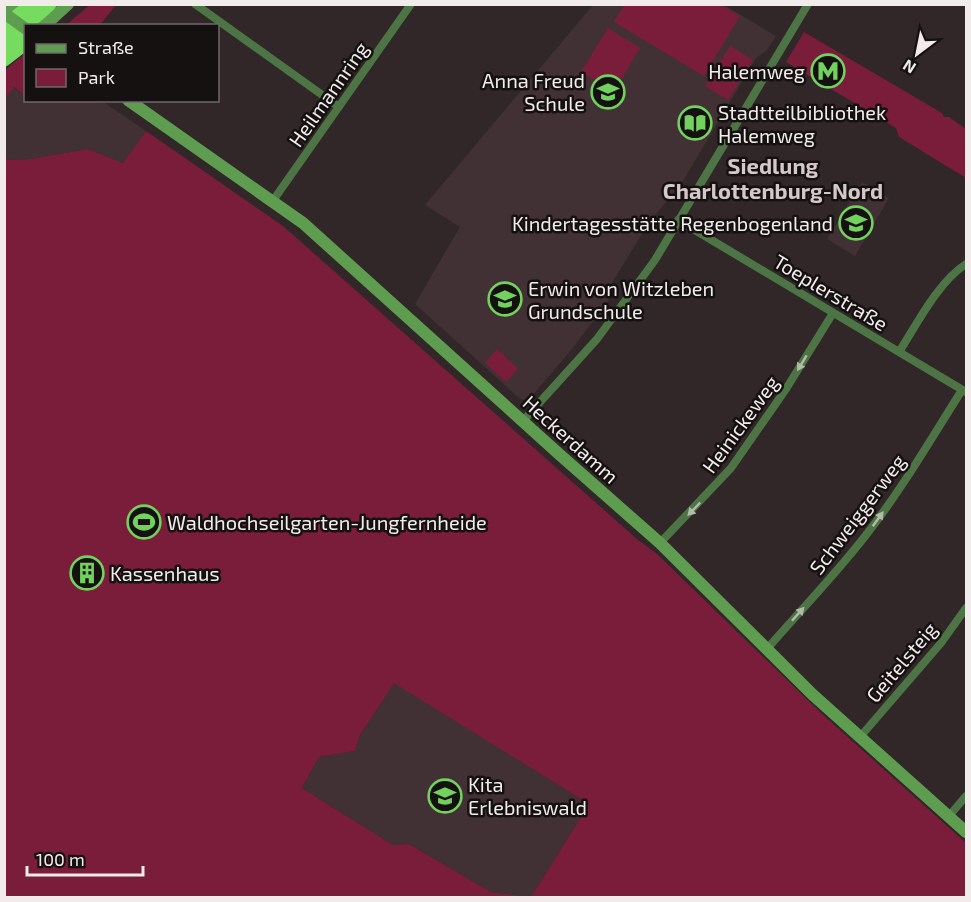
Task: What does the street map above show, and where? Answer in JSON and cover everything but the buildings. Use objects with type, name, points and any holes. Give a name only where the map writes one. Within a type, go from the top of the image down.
[{"type":"highway","points":[[7,15],[33,4]]},
{"type":"highway","points":[[26,24],[49,4]]},
{"type":"highway","points":[[4,44],[24,26]]},
{"type":"highway","points":[[4,58],[24,43]]},
{"type":"street","points":[[46,24],[68,4]]},
{"type":"street","points":[[195,4],[339,107]]},
{"type":"street","name":"Heilmannring","points":[[273,202],[411,4]]},
{"type":"street","points":[[522,422],[597,339],[655,260],[808,4]]},
{"type":"street","points":[[7,15],[24,27]]},
{"type":"street","name":"Heckerdamm","points":[[131,102],[303,223],[522,422],[660,543],[860,737],[966,832]]},
{"type":"street","name":"Toeplerstraße","points":[[678,220],[964,391]]},
{"type":"street","points":[[899,352],[946,283],[956,270],[966,264]]},
{"type":"street","name":"Heinickeweg","points":[[660,543],[731,468],[786,389],[832,313]]},
{"type":"street","name":"Schweiggerweg","points":[[767,649],[838,571],[867,534],[902,486],[964,391]]},
{"type":"street","name":"Geitelsteig","points":[[860,737],[941,643],[966,608]]},
{"type":"street","points":[[949,816],[966,796]]},
{"type":"shaded area","points":[[593,5],[724,5],[776,36],[767,50],[756,58],[680,186],[650,221],[610,286],[609,300],[572,349],[531,397],[523,400],[415,304],[460,227],[425,205]]},
{"type":"shaded area","points":[[13,87],[24,95],[24,102],[103,102],[146,131],[123,163],[88,149],[30,159],[5,160],[4,98]]},
{"type":"shaded area","name":"Kindertagesstätte Regenbogenland","points":[[862,182],[889,198],[855,256],[827,239]]},
{"type":"shaded area","name":"Kita Erlebniswald","points":[[394,682],[589,804],[531,897],[491,892],[409,844],[393,845],[302,788],[319,757],[355,751],[360,735]]},
{"type":"green space","points":[[91,4],[116,5],[101,24],[67,24]]},
{"type":"green space","points":[[625,4],[721,5],[740,16],[704,76],[614,22]]},
{"type":"green space","points":[[608,28],[640,48],[614,92],[581,72]]},
{"type":"green space","points":[[804,32],[966,129],[966,178],[899,137],[896,128],[786,62]]},
{"type":"green space","points":[[730,46],[753,60],[728,100],[705,86]]},
{"type":"green space","points":[[24,54],[24,95],[14,87],[5,98],[5,70]]},
{"type":"green space","points":[[146,131],[283,226],[638,540],[656,553],[820,712],[966,843],[966,897],[531,897],[5,897],[5,160],[30,159],[88,149],[123,163]],"holes":[[[394,683],[589,804],[531,897],[491,892],[409,844],[393,845],[302,788],[319,757],[355,751],[360,735]]]},
{"type":"green space","points":[[497,349],[518,369],[506,382],[485,363]]},
{"type":"place","name":"Halemweg","points":[[828,71]]},
{"type":"place","name":"Anna Freud Schule","points":[[608,92]]},
{"type":"place","name":"Stadtteilbibliothek Halemweg","points":[[695,123]]},
{"type":"place","name":"Kindertagesstätte Regenbogenland","points":[[856,223]]},
{"type":"place","name":"Erwin von Witzleben Grundschule","points":[[505,299]]},
{"type":"place","name":"Waldhochseilgarten-Jungfernheide","points":[[144,522]]},
{"type":"place","name":"Kassenhaus","points":[[87,573]]},
{"type":"place","name":"Kita Erlebniswald","points":[[445,796]]},
{"type":"district","name":"Siedlung Charlottenburg-Nord","points":[[773,178]]}]
